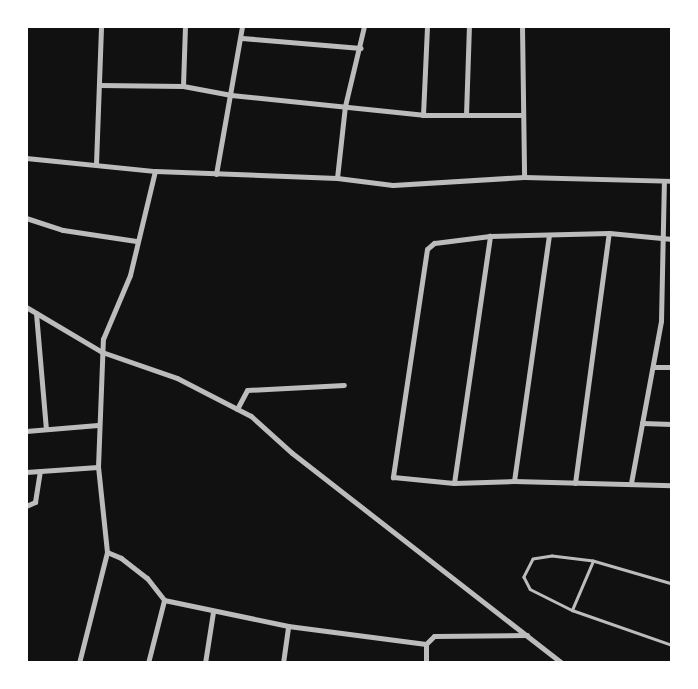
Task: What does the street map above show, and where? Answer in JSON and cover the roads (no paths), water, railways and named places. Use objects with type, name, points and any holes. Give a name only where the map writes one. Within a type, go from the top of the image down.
[{"type":"street","points":[[96,164],[101,26]]},
{"type":"street","points":[[183,86],[185,26]]},
{"type":"street","points":[[216,174],[242,38],[242,26]]},
{"type":"street","points":[[336,178],[345,106],[361,48],[364,26]]},
{"type":"street","points":[[423,115],[427,26]]},
{"type":"street","points":[[466,115],[469,26]]},
{"type":"street","points":[[522,26],[524,177]]},
{"type":"street","points":[[242,38],[361,48]]},
{"type":"street","points":[[100,85],[183,86],[231,95],[423,115],[522,115]]},
{"type":"street","points":[[26,158],[154,171],[336,178],[393,185],[524,177],[672,181]]},
{"type":"street","points":[[79,663],[106,552],[98,467],[98,425],[103,340],[130,275],[136,241],[154,171]]},
{"type":"street","points":[[631,483],[661,322],[664,181]]},
{"type":"street","points":[[26,218],[63,230],[136,241]]},
{"type":"street","points":[[575,483],[609,233]]},
{"type":"street","points":[[672,239],[609,233],[490,236],[434,243],[427,248],[393,477],[454,483],[514,481],[672,485]]},
{"type":"street","points":[[454,483],[490,236]]},
{"type":"street","points":[[514,481],[549,236]]},
{"type":"street","points":[[26,307],[102,352],[177,378],[251,416],[292,453],[562,663]]},
{"type":"street","points":[[36,313],[46,429]]},
{"type":"street","points":[[654,367],[672,367]]},
{"type":"street","points":[[237,409],[248,390],[344,385]]},
{"type":"street","points":[[642,422],[672,424]]},
{"type":"street","points":[[26,431],[98,425]]},
{"type":"street","points":[[26,472],[98,467]]},
{"type":"street","points":[[26,506],[35,502],[40,471]]},
{"type":"street","points":[[106,552],[121,558],[147,578],[164,600],[213,612],[288,626],[426,644],[437,635],[527,635]]},
{"type":"street","points":[[148,663],[164,600]]},
{"type":"street","points":[[205,663],[213,612]]},
{"type":"street","points":[[283,663],[288,626]]},
{"type":"street","points":[[426,644],[426,663]]},
{"type":"lane","points":[[672,584],[593,561],[552,556],[533,559],[524,577],[530,589],[572,610],[672,645]]},
{"type":"lane","points":[[572,610],[593,561]]}]
